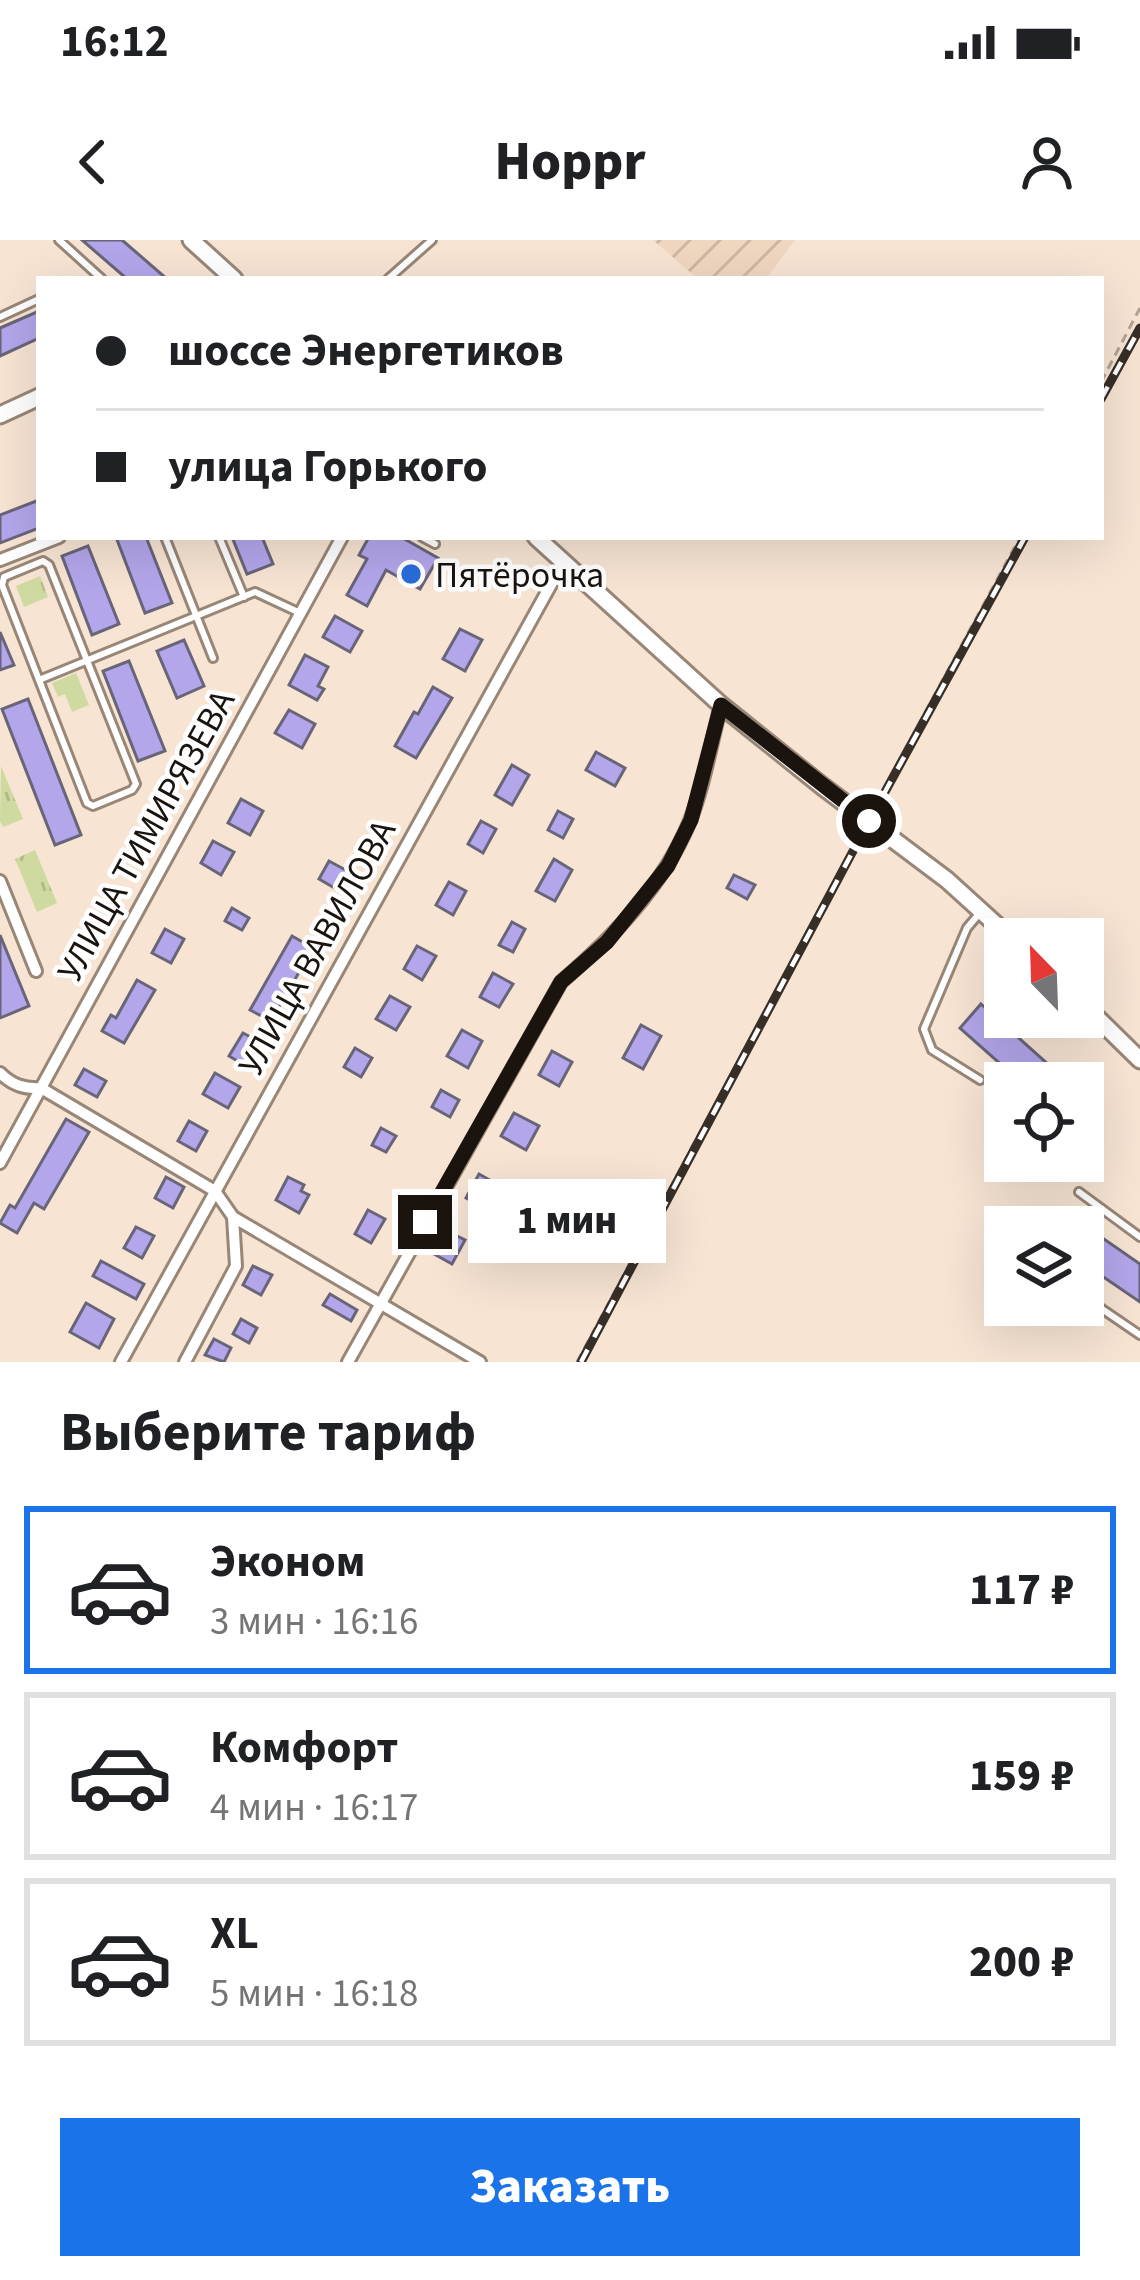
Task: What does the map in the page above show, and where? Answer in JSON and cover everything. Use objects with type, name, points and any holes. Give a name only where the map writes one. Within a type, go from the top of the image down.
[{"type":"main road","points":[[191,240],[216,273]]},
{"type":"main road","points":[[0,415],[36,398]]},
{"type":"main road","points":[[540,540],[721,705],[989,918]]},
{"type":"main road","points":[[1104,1025],[1140,1060]]},
{"type":"street","points":[[0,560],[51,540]]},
{"type":"street","name":"УЛИЦА ТИМИРЯЗЕВА","points":[[0,1163],[340,540]]},
{"type":"street","name":"УЛИЦА ВАВИЛОВА","points":[[121,1362],[564,561]]},
{"type":"street","points":[[348,1362],[561,982],[607,942],[668,866],[691,820],[721,705]]},
{"type":"street","points":[[0,881],[36,971]]},
{"type":"street","points":[[0,1073],[26,1089],[41,1088],[215,1191],[232,1217],[480,1362]]},
{"type":"street","points":[[185,1362],[236,1266],[232,1217]]},
{"type":"lane","points":[[59,240],[99,276]]},
{"type":"lane","points":[[391,276],[432,240]]},
{"type":"lane","points":[[0,317],[36,300]]},
{"type":"lane","points":[[166,540],[213,658]]},
{"type":"lane","points":[[220,540],[244,597]]},
{"type":"lane","points":[[428,540],[435,544]]},
{"type":"lane","points":[[43,561],[50,565],[86,661],[136,784],[93,806],[87,803],[2,585],[4,577],[43,561]]},
{"type":"lane","points":[[39,680],[255,592],[300,613]]},
{"type":"lane","points":[[980,1080],[932,1050],[924,1029],[968,928],[981,911]]},
{"type":"lane","points":[[1079,1192],[1140,1237]]},
{"type":"lane","points":[[1104,1310],[1140,1335]]},
{"type":"path","points":[[1104,376],[1140,308]]},
{"type":"path","points":[[577,1362],[1018,540]]},
{"type":"shaded area","points":[[653,240],[795,240],[768,276],[695,276]]},
{"type":"green space","points":[[40,576],[48,597],[24,607],[16,586]]},
{"type":"green space","points":[[76,673],[89,705],[72,712],[65,694],[58,697],[52,683]]},
{"type":"green space","points":[[1,766],[23,819],[3,827],[0,821]]},
{"type":"green space","points":[[35,850],[57,903],[37,912],[15,859]]},
{"type":"building","points":[[82,240],[122,240],[164,276],[124,276]]},
{"type":"building","points":[[36,312],[36,339],[0,356],[0,328]]},
{"type":"building","points":[[36,501],[36,529],[0,543],[0,515]]},
{"type":"building","points":[[117,540],[147,540],[172,603],[145,613]]},
{"type":"building","points":[[233,540],[263,540],[273,564],[247,574]]},
{"type":"building","name":"Пятёрочка","points":[[367,540],[406,540],[438,558],[420,589],[386,570],[367,606],[347,595],[367,559],[359,555]]},
{"type":"building","points":[[88,546],[119,624],[92,635],[62,556]]},
{"type":"building","points":[[335,616],[362,631],[350,652],[323,637]]},
{"type":"building","points":[[460,629],[482,640],[465,671],[443,659]]},
{"type":"building","points":[[0,632],[14,665],[0,670]]},
{"type":"building","points":[[184,640],[204,686],[177,698],[157,651]]},
{"type":"building","points":[[305,655],[328,667],[317,700],[289,685]]},
{"type":"building","points":[[129,661],[165,751],[138,761],[103,671]]},
{"type":"building","points":[[433,687],[452,698],[416,758],[395,746]]},
{"type":"building","points":[[28,699],[81,835],[55,845],[2,709]]},
{"type":"building","points":[[289,710],[315,724],[302,748],[275,733]]},
{"type":"building","points":[[596,752],[625,768],[615,786],[586,770]]},
{"type":"building","points":[[512,765],[529,775],[512,805],[495,795]]},
{"type":"building","points":[[241,799],[263,811],[250,835],[228,823]]},
{"type":"building","points":[[558,811],[573,819],[563,838],[548,830]]},
{"type":"building","points":[[481,821],[496,829],[483,853],[468,844]]},
{"type":"building","points":[[213,841],[234,852],[221,875],[201,863]]},
{"type":"building","points":[[554,859],[572,870],[555,901],[536,891]]},
{"type":"building","points":[[329,861],[353,874],[343,893],[319,879]]},
{"type":"building","points":[[734,875],[755,885],[747,899],[727,888]]},
{"type":"building","points":[[449,882],[466,891],[453,915],[436,905]]},
{"type":"building","points":[[232,908],[249,918],[242,930],[225,921]]},
{"type":"building","points":[[512,922],[525,929],[513,952],[499,945]]},
{"type":"building","points":[[165,929],[184,939],[171,963],[152,953]]},
{"type":"building","points":[[0,935],[29,1006],[0,1018]]},
{"type":"building","points":[[292,936],[313,948],[271,1021],[250,1010]]},
{"type":"building","points":[[417,946],[436,956],[422,980],[404,969]]},
{"type":"building","points":[[493,973],[513,984],[499,1007],[480,997]]},
{"type":"building","points":[[137,980],[155,990],[124,1043],[102,1031],[111,1015],[116,1018]]},
{"type":"building","points":[[390,996],[410,1007],[396,1030],[376,1019]]},
{"type":"building","points":[[981,1004],[984,1038],[1019,1038],[1046,1062],[998,1062],[960,1028]]},
{"type":"building","points":[[641,1025],[661,1036],[643,1069],[623,1058]]},
{"type":"building","points":[[462,1030],[482,1041],[468,1068],[447,1056]]},
{"type":"building","points":[[243,1033],[260,1042],[246,1066],[229,1056]]},
{"type":"building","points":[[355,1048],[372,1058],[361,1077],[344,1067]]},
{"type":"building","points":[[552,1051],[572,1062],[559,1086],[539,1075]]},
{"type":"building","points":[[84,1069],[106,1081],[97,1097],[75,1085]]},
{"type":"building","points":[[215,1073],[240,1087],[228,1108],[203,1094]]},
{"type":"building","points":[[441,1090],[459,1100],[450,1117],[432,1107]]},
{"type":"building","points":[[514,1113],[539,1126],[526,1150],[501,1136]]},
{"type":"building","points":[[66,1119],[89,1132],[44,1209],[34,1203],[17,1233],[0,1223],[10,1205],[15,1208]]},
{"type":"building","points":[[189,1121],[207,1131],[196,1151],[178,1141]]},
{"type":"building","points":[[381,1128],[396,1136],[386,1152],[372,1145]]},
{"type":"building","points":[[479,1174],[502,1187],[489,1211],[466,1198]]},
{"type":"building","points":[[166,1177],[184,1187],[173,1208],[155,1198]]},
{"type":"building","points":[[288,1177],[304,1185],[301,1191],[309,1195],[299,1213],[276,1200]]},
{"type":"building","points":[[368,1210],[385,1219],[371,1243],[355,1234]]},
{"type":"building","points":[[136,1227],[154,1236],[142,1258],[124,1248]]},
{"type":"building","points":[[447,1231],[465,1240],[452,1264],[434,1254]]},
{"type":"building","points":[[1104,1239],[1140,1264],[1140,1302],[1104,1277]]},
{"type":"building","points":[[101,1261],[144,1284],[136,1299],[93,1276]]},
{"type":"building","points":[[253,1266],[272,1275],[261,1295],[243,1285]]},
{"type":"building","points":[[330,1294],[357,1310],[351,1321],[323,1305]]},
{"type":"building","points":[[86,1303],[114,1319],[99,1348],[70,1332]]},
{"type":"building","points":[[241,1319],[257,1328],[249,1343],[233,1334]]},
{"type":"building","points":[[214,1339],[231,1348],[224,1362],[205,1355]]},
{"type":"railway","points":[[1104,394],[1140,328]]},
{"type":"railway","points":[[581,1362],[1023,540]]},
{"type":"place","name":"Пятёрочка","points":[[411,574]]},
{"type":"route","points":[[425,1222],[561,982],[607,942],[668,866],[691,820],[721,705],[869,821]]}]
